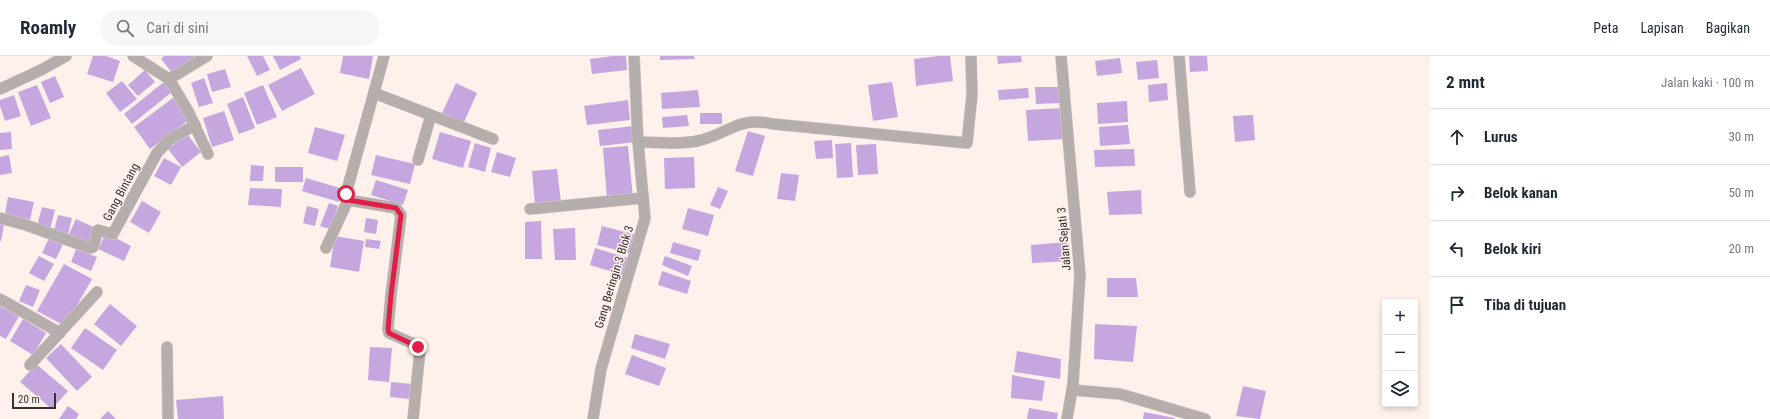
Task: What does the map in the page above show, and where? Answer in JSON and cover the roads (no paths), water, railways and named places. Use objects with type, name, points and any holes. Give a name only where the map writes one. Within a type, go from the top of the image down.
[{"type":"street","points":[[0,89],[41,70],[66,56]]},
{"type":"street","points":[[133,56],[169,79],[195,125],[208,154]]},
{"type":"street","points":[[169,79],[207,56]]},
{"type":"street","points":[[326,248],[348,200],[347,190],[384,56]]},
{"type":"street","name":"Gang Beringin 3 Blok 3","points":[[593,419],[601,369],[616,313],[645,218],[638,142],[634,56]]},
{"type":"street","points":[[638,142],[696,142],[719,135],[734,126],[745,122],[762,122],[967,143],[972,95],[971,56]]},
{"type":"street","name":"Jalan Sejati 3","points":[[1061,56],[1080,275],[1072,390],[1066,419]]},
{"type":"street","points":[[1179,56],[1190,192]]},
{"type":"street","points":[[374,93],[493,139]]},
{"type":"street","points":[[418,160],[431,115]]},
{"type":"street","name":"Gang Bintang","points":[[0,218],[26,225],[90,248],[93,247],[98,230],[113,234],[157,152],[169,140],[195,125]]},
{"type":"street","points":[[530,209],[643,198]]},
{"type":"street","points":[[348,200],[396,208],[401,215],[388,329],[389,333],[414,344],[420,350],[413,419]]},
{"type":"street","points":[[30,365],[97,292]]},
{"type":"street","points":[[0,299],[60,333]]},
{"type":"street","points":[[167,347],[168,419]]},
{"type":"street","points":[[1072,390],[1120,394],[1205,419]]}]
